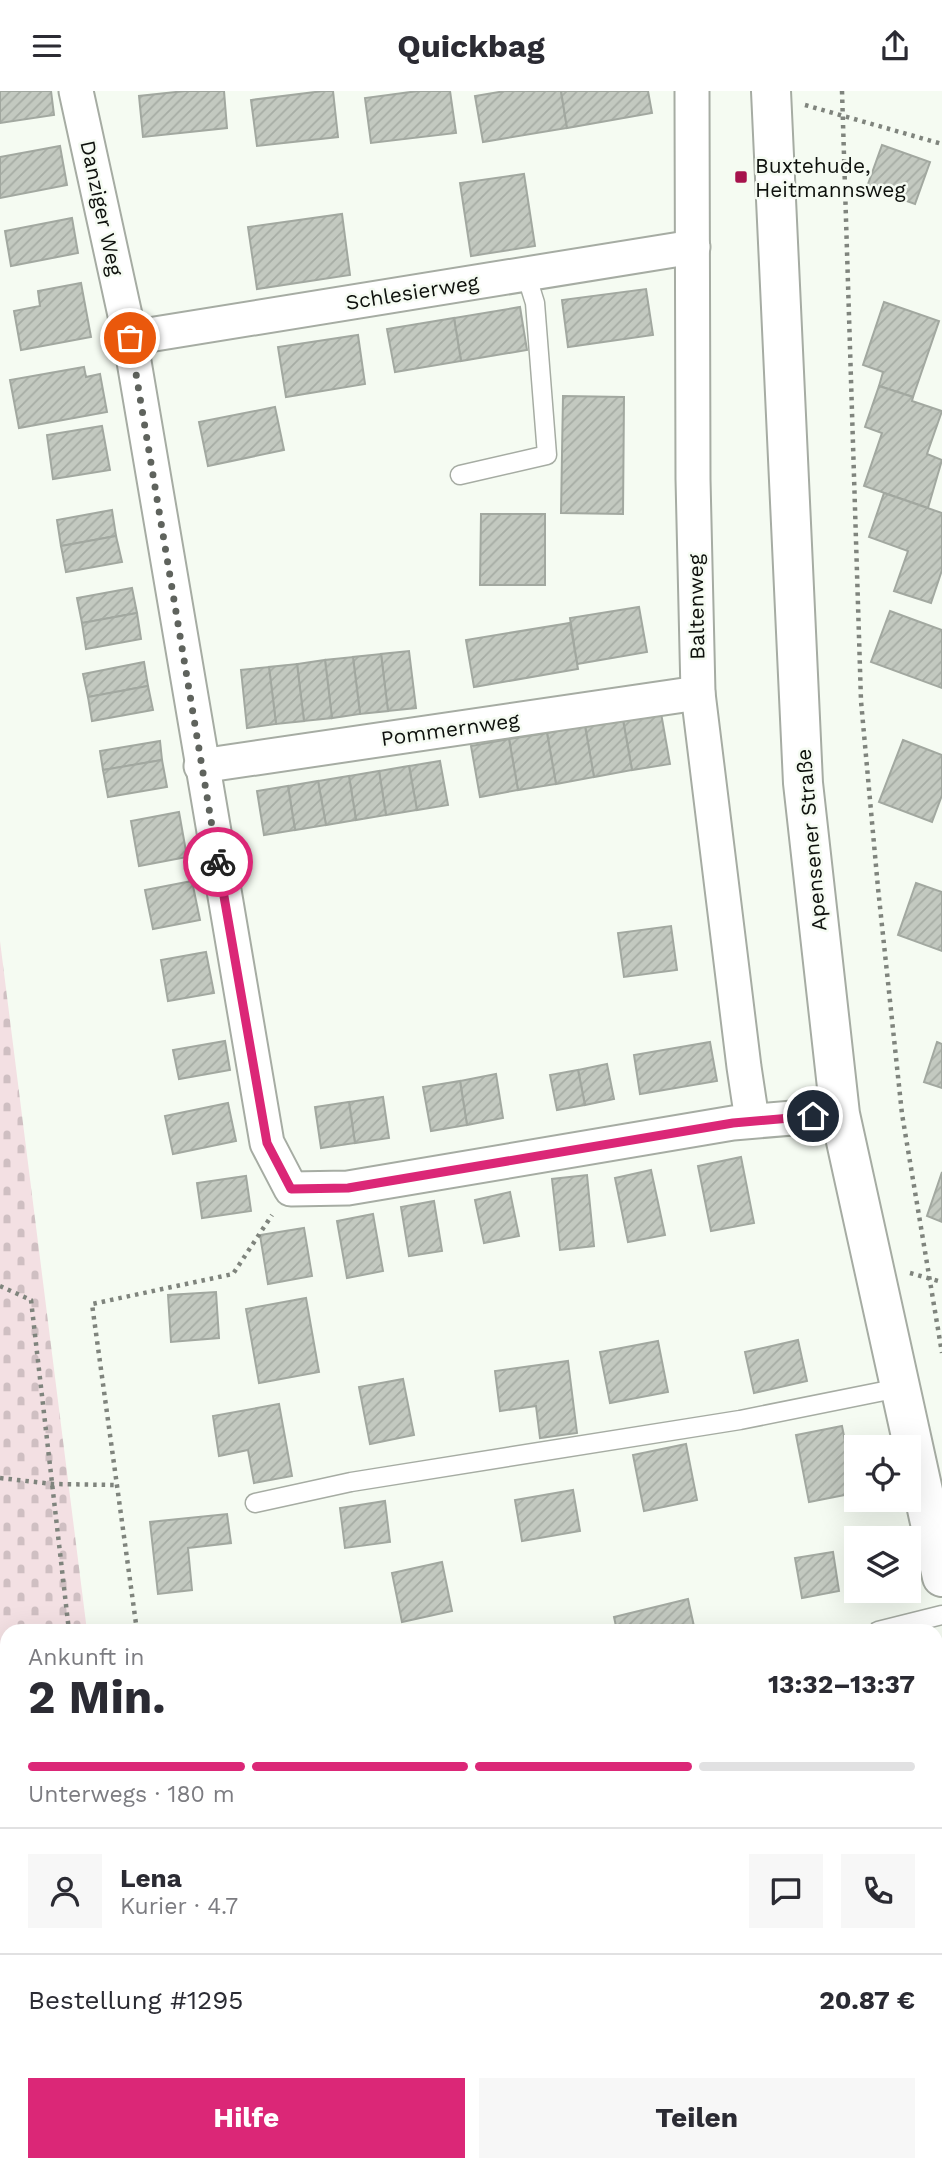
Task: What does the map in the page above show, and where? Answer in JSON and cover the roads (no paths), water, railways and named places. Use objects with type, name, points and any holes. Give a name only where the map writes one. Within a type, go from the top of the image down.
[{"type":"main road","name":"Apensener Straße","points":[[771,95],[803,783],[840,1114],[942,1577]]},
{"type":"street","name":"Danziger Weg","points":[[76,91],[130,338],[267,1143],[291,1189],[348,1188],[752,1120]]},
{"type":"street","name":"Baltenweg","points":[[692,91],[693,479],[698,692],[752,1120]]},
{"type":"street","name":"Schlesierweg","points":[[130,338],[694,247]]},
{"type":"street","name":"Pommernweg","points":[[201,766],[698,692]]},
{"type":"street","points":[[752,1120],[840,1114]]},
{"type":"lane","points":[[460,475],[547,455],[535,303],[526,274]]},
{"type":"lane","points":[[255,1503],[351,1482],[740,1420],[899,1388]]},
{"type":"lane","points":[[906,1624],[942,1615]]},
{"type":"place","name":"Buxtehude, Heitmannsweg","points":[[741,177]]}]
